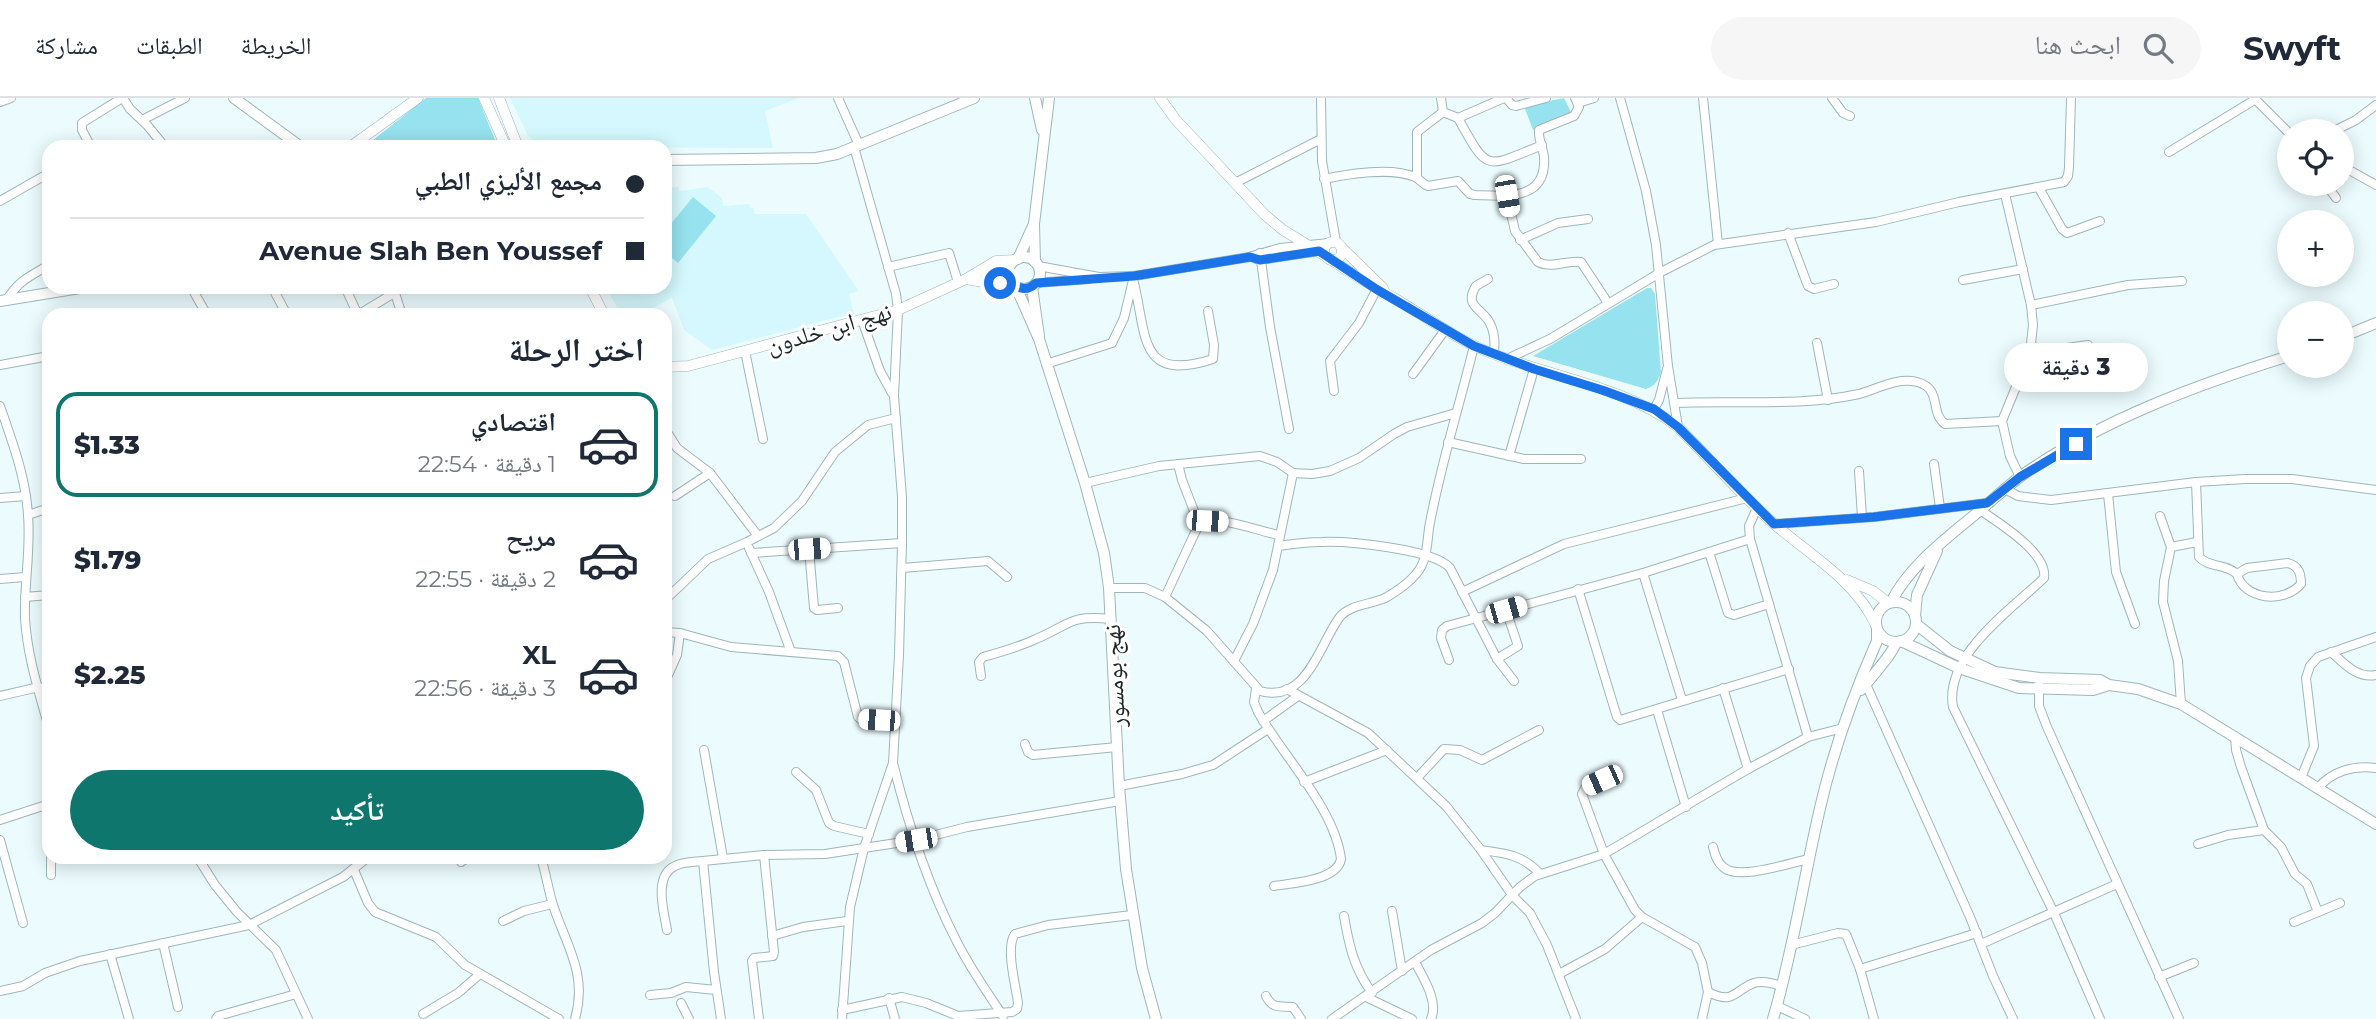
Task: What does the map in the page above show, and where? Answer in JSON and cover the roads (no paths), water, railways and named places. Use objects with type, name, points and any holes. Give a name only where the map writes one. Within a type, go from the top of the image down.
[{"type":"main road","points":[[672,160],[801,160],[837,154],[974,98]]},
{"type":"main road","name":"نهج بومسور","points":[[1035,98],[1044,141]]},
{"type":"main road","name":"نهج بومسور","points":[[1039,339],[1034,285],[1039,278],[1034,224],[1049,98]]},
{"type":"main road","points":[[237,99],[291,140]]},
{"type":"main road","points":[[282,134],[285,140]]},
{"type":"main road","name":"نهج بومسور","points":[[1034,224],[1009,270],[1039,339],[1085,483],[1104,553],[1109,588],[1120,801],[1132,915],[1142,968],[1156,1019]]},
{"type":"main road","points":[[1016,259],[1030,258],[1036,264]]},
{"type":"main road","points":[[1014,284],[1022,289],[1034,285]]},
{"type":"main road","points":[[3,301],[44,294]]},
{"type":"main road","points":[[2354,332],[2376,323]]},
{"type":"main road","points":[[1773,1019],[1783,986],[1821,801],[1843,728],[1877,641],[1878,612],[1890,602],[1902,581],[1942,542],[2020,477],[2056,454],[2127,416],[2232,374],[2277,360]]},
{"type":"main road","points":[[1864,680],[1895,650],[1899,641],[1914,632],[1917,595],[1942,542]]},
{"type":"main road","points":[[1890,602],[1903,603],[1916,620],[1961,664]]},
{"type":"main road","points":[[1877,627],[1885,638],[1961,664],[2004,684],[2040,684],[2093,690],[2109,685],[2138,689],[2181,704],[2376,824]]},
{"type":"street","points":[[0,102],[10,98]]},
{"type":"street","points":[[87,140],[82,123],[123,98],[159,140]]},
{"type":"street","points":[[142,120],[185,98]]},
{"type":"street","points":[[359,140],[418,98]]},
{"type":"street","points":[[484,98],[503,140]]},
{"type":"street","points":[[499,98],[516,140]]},
{"type":"street","points":[[838,98],[856,146],[898,310],[894,396],[902,543],[893,763],[864,848],[848,921],[842,1014],[889,998],[902,997],[959,1018],[1003,1016],[1017,1009],[1018,1003],[1011,951],[1015,934],[1048,925],[1132,915]]},
{"type":"street","points":[[1160,98],[1176,120],[1265,215],[1283,230],[1307,245],[1329,250],[1394,298],[1474,346],[1654,409],[1678,427],[1774,524],[1841,577],[1862,600],[1877,627]]},
{"type":"street","points":[[1321,98],[1321,139],[1329,250]]},
{"type":"street","points":[[1441,98],[1443,112]]},
{"type":"street","points":[[1458,118],[1505,98],[1516,106],[1546,98]]},
{"type":"street","points":[[1324,179],[1348,174],[1383,172],[1418,178],[1428,186],[1458,181],[1470,194],[1507,196],[1523,193],[1534,188],[1539,180],[1544,159],[1539,130],[1574,116],[1578,112],[1576,100],[1594,98]]},
{"type":"street","points":[[1620,98],[1646,191],[1661,272],[1668,366],[1678,427]]},
{"type":"street","points":[[1703,98],[1718,244]]},
{"type":"street","points":[[1832,98],[1843,113],[1850,116]]},
{"type":"street","points":[[1507,359],[1550,339],[1661,272],[1718,244],[1876,222],[1959,202],[2064,182],[2068,176],[2071,98]]},
{"type":"street","points":[[2169,152],[2255,99],[2277,121]]},
{"type":"street","points":[[2354,121],[2376,105]]},
{"type":"street","points":[[1443,112],[1458,118],[1477,153],[1490,163],[1542,145]]},
{"type":"street","points":[[1418,178],[1417,132],[1443,112]]},
{"type":"street","points":[[366,140],[371,131]]},
{"type":"street","points":[[1235,183],[1321,139]]},
{"type":"street","points":[[2354,173],[2375,184]]},
{"type":"street","points":[[0,201],[42,177]]},
{"type":"street","points":[[2039,188],[2062,229],[2067,233],[2100,221]]},
{"type":"street","points":[[2005,194],[2024,269],[2033,325],[2030,353],[2001,421],[2010,456],[2020,477]]},
{"type":"street","points":[[1507,196],[1511,221],[1520,240],[1538,262],[1544,265],[1575,261],[1584,264],[1608,303]]},
{"type":"street","points":[[1520,240],[1558,223],[1588,219]]},
{"type":"street","points":[[1788,233],[1808,286],[1814,289],[1834,284]]},
{"type":"street","points":[[1260,257],[1307,245]]},
{"type":"street","points":[[1036,264],[1099,277],[1134,278],[1250,257],[1329,250],[1378,287]]},
{"type":"street","points":[[888,267],[949,253],[962,281],[1014,284]]},
{"type":"street","points":[[1260,257],[1289,429]]},
{"type":"street","name":"نهج ابن خلدون","points":[[672,372],[898,310],[962,281],[996,261],[1016,259]]},
{"type":"street","points":[[3,301],[22,279],[42,269]]},
{"type":"street","points":[[1963,280],[2024,269]]},
{"type":"street","points":[[1034,285],[1099,277]]},
{"type":"street","points":[[1134,278],[1146,341],[1159,361],[1177,366],[1213,359],[1214,345],[1208,311]]},
{"type":"street","points":[[1046,365],[1112,343],[1124,318],[1134,278]]},
{"type":"street","points":[[1488,279],[1476,286],[1472,299],[1474,306],[1487,318],[1492,329],[1494,354]]},
{"type":"street","points":[[2031,305],[2128,285],[2182,281]]},
{"type":"street","points":[[1334,391],[1330,361],[1359,323],[1378,287]]},
{"type":"street","points":[[368,308],[388,294]]},
{"type":"street","points":[[862,320],[880,371],[894,396]]},
{"type":"street","points":[[1413,374],[1445,330]]},
{"type":"street","points":[[1817,343],[1828,400]]},
{"type":"street","points":[[2030,353],[2088,345]]},
{"type":"street","points":[[1109,588],[1145,588],[1165,597],[1207,632],[1256,689],[1270,693],[1287,689],[1312,668],[1343,614],[1386,597],[1418,572],[1426,554],[1434,501],[1474,346]]},
{"type":"street","points":[[745,351],[763,439]]},
{"type":"street","points":[[0,365],[42,357]]},
{"type":"street","name":"نهج ابن خلدون","points":[[672,367],[688,366]]},
{"type":"street","points":[[1654,409],[1668,366]]},
{"type":"street","points":[[1509,456],[1534,369]]},
{"type":"street","points":[[1675,403],[1828,400],[1909,381],[1924,385],[1933,393],[1939,419],[1945,424],[2001,421]]},
{"type":"street","points":[[0,406],[17,457],[26,496],[29,545],[25,577],[25,619],[29,650],[42,702]]},
{"type":"street","points":[[1085,483],[1139,469],[1260,456],[1277,462],[1293,473],[1312,474],[1343,466],[1407,427],[1456,413]]},
{"type":"street","points":[[672,593],[703,562],[774,528],[798,506],[835,452],[868,425],[896,418]]},
{"type":"street","points":[[672,440],[677,448],[710,473],[758,536]]},
{"type":"street","points":[[1448,442],[1509,456],[1581,460]]},
{"type":"street","points":[[1178,464],[1199,524]]},
{"type":"street","points":[[1934,464],[1940,508]]},
{"type":"street","points":[[1859,471],[1862,517]]},
{"type":"street","points":[[675,496],[710,473]]},
{"type":"street","points":[[1234,661],[1253,624],[1273,570],[1293,473]]},
{"type":"street","points":[[2005,489],[2018,496],[2036,499],[2108,494],[2196,482],[2292,479],[2376,490]]},
{"type":"street","points":[[2196,482],[2197,542],[2199,557],[2203,561],[2230,568],[2243,586],[2259,596],[2285,594],[2295,591],[2301,584],[2300,572],[2288,563],[2247,568],[2236,573]]},
{"type":"street","points":[[2108,494],[2116,572],[2135,624]]},
{"type":"street","points":[[0,498],[26,496]]},
{"type":"street","points":[[1462,592],[1564,544],[1747,498]]},
{"type":"street","points":[[1774,524],[1940,508],[1984,507],[2032,551],[2042,564],[2044,578],[1980,639],[1961,664],[1952,688],[1953,706],[2054,913],[2100,1019]]},
{"type":"street","points":[[1757,508],[1749,527],[1750,540],[1808,737]]},
{"type":"street","points":[[28,514],[42,510]]},
{"type":"street","points":[[2160,516],[2171,547],[2163,602],[2178,661],[2181,704]]},
{"type":"street","points":[[1165,597],[1199,524],[1204,521],[1228,522],[1279,535]]},
{"type":"street","points":[[1449,660],[1441,638],[1442,630],[1474,617],[1643,573],[1750,540]]},
{"type":"street","points":[[747,542],[791,652]]},
{"type":"street","points":[[2171,547],[2197,542]]},
{"type":"street","points":[[751,553],[902,543]]},
{"type":"street","points":[[1278,546],[1349,543],[1426,554],[1447,565],[1497,659],[1514,681]]},
{"type":"street","points":[[809,549],[814,608],[838,608]]},
{"type":"street","points":[[1709,552],[1728,613],[1734,615],[1769,604]]},
{"type":"street","points":[[902,568],[988,561],[1007,577]]},
{"type":"street","points":[[1643,573],[1682,700]]},
{"type":"street","points":[[0,579],[25,577]]},
{"type":"street","points":[[1841,577],[1890,602]]},
{"type":"street","points":[[1578,589],[1617,717],[1622,720],[1789,669]]},
{"type":"street","points":[[25,597],[42,596]]},
{"type":"street","points":[[1497,659],[1518,646],[1506,610]]},
{"type":"street","points":[[981,676],[979,662],[983,657],[1039,638],[1070,621],[1086,617],[1111,619]]},
{"type":"street","points":[[672,633],[731,647],[838,656],[847,670],[858,717],[862,720],[896,721]]},
{"type":"street","points":[[672,666],[677,655],[680,634]]},
{"type":"street","points":[[2301,778],[2314,746],[2307,671],[2318,657],[2376,637]]},
{"type":"street","points":[[2331,652],[2354,671],[2363,675],[2376,675]]},
{"type":"street","points":[[1864,680],[2013,1019]]},
{"type":"street","points":[[2040,684],[2039,706],[2046,727],[2179,1019]]},
{"type":"street","points":[[0,696],[38,687]]},
{"type":"street","points":[[1723,688],[1748,769]]},
{"type":"street","points":[[1256,689],[1254,702],[1263,721],[1320,804],[1340,850],[1340,864],[1323,876],[1274,886]]},
{"type":"street","points":[[1287,689],[1368,733],[1447,806],[1511,895],[1530,913],[1559,974],[1576,1019]]},
{"type":"street","points":[[1263,721],[1298,695]]},
{"type":"street","points":[[1657,710],[1686,807]]},
{"type":"street","points":[[1332,1019],[1431,950],[1482,923],[1527,880],[1604,854],[1808,737],[1843,728]]},
{"type":"street","points":[[1119,786],[1213,765],[1268,729]]},
{"type":"street","points":[[1418,777],[1444,749],[1460,750],[1482,760],[1539,730]]},
{"type":"street","points":[[2235,736],[2241,767],[2264,830],[2281,847],[2295,874],[2307,884],[2318,912]]},
{"type":"street","points":[[1026,744],[1028,752],[1033,755],[1118,747]]},
{"type":"street","points":[[704,750],[723,858]]},
{"type":"street","points":[[1304,782],[1387,750]]},
{"type":"street","points":[[893,763],[937,899],[958,943],[1003,1016]]},
{"type":"street","points":[[2318,788],[2325,779],[2334,774],[2361,767],[2376,768]]},
{"type":"street","points":[[796,772],[816,790],[829,823],[869,834]]},
{"type":"street","points":[[1602,780],[1585,788],[1582,794],[1604,854],[1631,904],[1642,917],[1695,947],[1702,963],[1708,992],[1702,1019]]},
{"type":"street","points":[[667,930],[662,897],[663,883],[674,866],[723,858],[810,856],[916,840],[967,827],[1120,801]]},
{"type":"street","points":[[0,820],[42,806]]},
{"type":"street","points":[[2198,844],[2228,835],[2264,830]]},
{"type":"street","points":[[0,840],[23,923]]},
{"type":"street","points":[[1713,848],[1721,866],[1733,872],[1750,872],[1809,859]]},
{"type":"street","points":[[1481,850],[1516,855],[1525,859],[1540,874]]},
{"type":"street","points":[[759,1019],[752,961],[754,958],[774,955],[764,855]]},
{"type":"street","points":[[703,861],[721,1019]]},
{"type":"street","points":[[51,864],[51,875]]},
{"type":"street","points":[[202,864],[215,885],[249,925],[276,950],[308,1019]]},
{"type":"street","points":[[0,991],[23,986],[60,967],[249,925],[354,870],[360,864]]},
{"type":"street","points":[[542,864],[552,904],[575,958],[579,991],[575,1019]]},
{"type":"street","points":[[354,870],[372,909],[436,937],[465,965],[559,1019]]},
{"type":"street","points":[[1981,944],[2117,884]]},
{"type":"street","points":[[2294,922],[2340,902]]},
{"type":"street","points":[[503,921],[536,907],[552,904]]},
{"type":"street","points":[[1392,911],[1402,971]]},
{"type":"street","points":[[1345,916],[1349,947],[1369,995],[1412,1019]]},
{"type":"street","points":[[1559,974],[1605,949],[1642,917]]},
{"type":"street","points":[[772,936],[803,926],[848,921]]},
{"type":"street","points":[[1791,945],[1838,933],[1850,937],[1874,1019]]},
{"type":"street","points":[[1860,969],[1977,933]]},
{"type":"street","points":[[163,943],[178,1007]]},
{"type":"street","points":[[110,954],[129,1019]]},
{"type":"street","points":[[1415,962],[1430,992],[1434,1013],[1431,1019]]},
{"type":"street","points":[[2160,977],[2194,963]]},
{"type":"street","points":[[423,1014],[458,993],[480,974]]},
{"type":"street","points":[[1708,992],[1723,998],[1731,997],[1757,982],[1783,986]]},
{"type":"street","points":[[650,995],[671,993],[686,987],[716,990]]},
{"type":"street","points":[[216,1019],[218,1016],[296,994]]},
{"type":"street","points":[[1266,996],[1269,1003],[1276,1007],[1293,1007],[1301,1019]]},
{"type":"street","points":[[889,998],[895,1019]]},
{"type":"street","points":[[681,1003],[689,1019]]},
{"type":"street","points":[[1777,1006],[1805,1019]]}]
